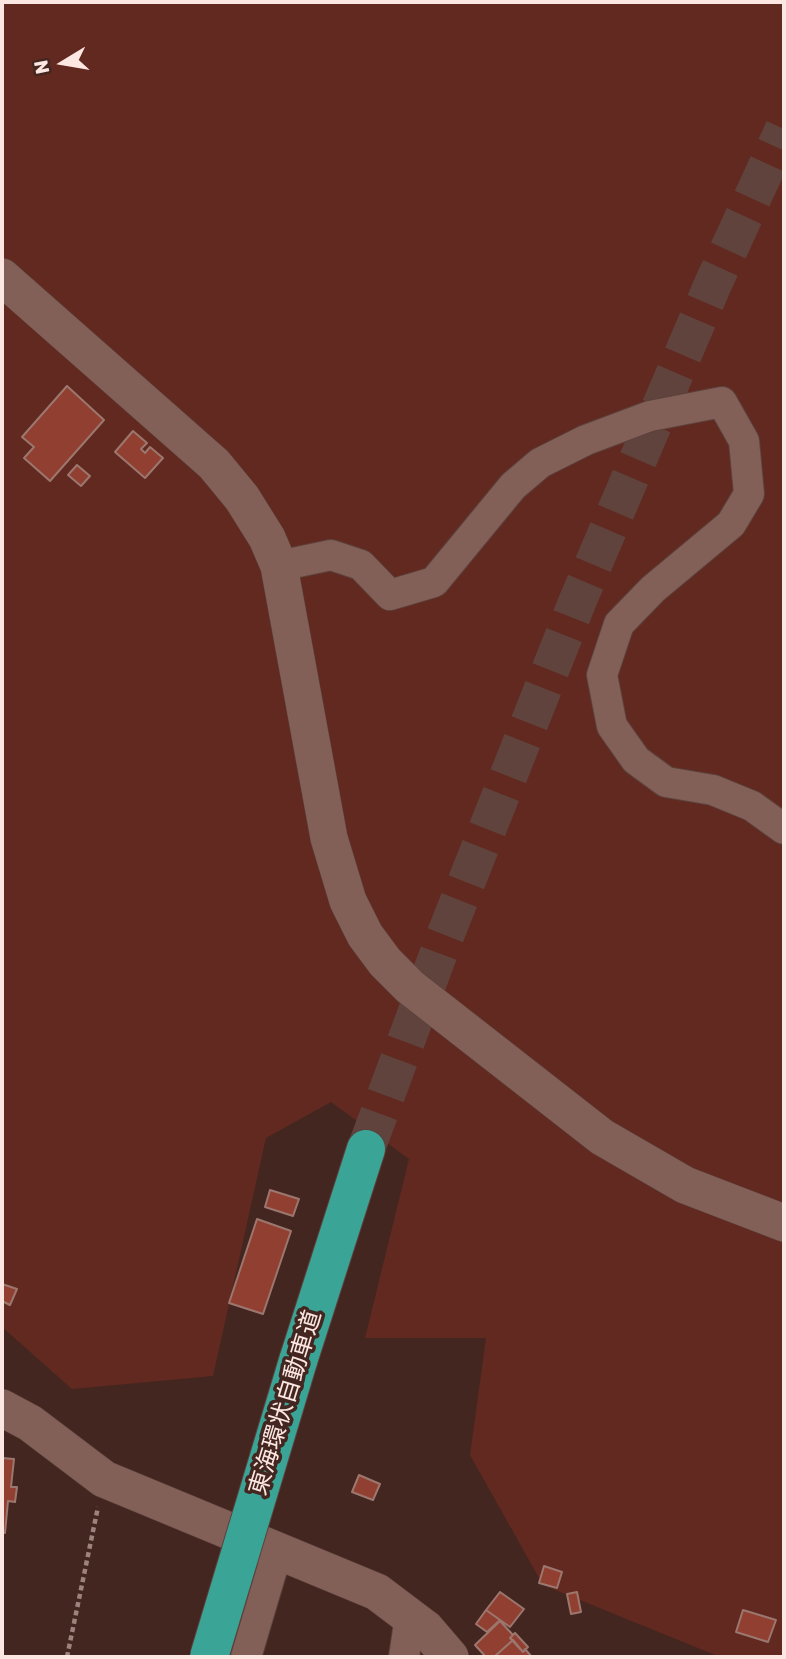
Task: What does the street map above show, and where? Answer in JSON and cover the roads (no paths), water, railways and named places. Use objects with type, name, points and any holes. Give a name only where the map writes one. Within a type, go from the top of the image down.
[{"type":"highway","name":"東海環状自動車道","points":[[209,1657],[298,1361],[366,1149]]},
{"type":"street","points":[[2,277],[214,464],[242,498],[267,538],[279,566],[329,838],[348,901],[365,935],[385,962],[410,987],[602,1137],[685,1185],[784,1223]]},
{"type":"street","points":[[279,566],[331,555],[361,565],[390,595],[434,582],[513,486],[540,463],[586,440],[650,416],[722,402],[744,441],[749,495],[731,524],[653,589],[619,624],[603,675],[612,726],[636,760],[666,782],[713,790],[752,806],[784,829]]},
{"type":"street","points":[[2,1408],[30,1423],[104,1479],[377,1592],[426,1629],[450,1657]]},
{"type":"street","points":[[246,1657],[278,1549]]},
{"type":"street","points":[[404,1657],[410,1617]]},
{"type":"tunnel","points":[[366,1149],[445,936],[578,600],[713,284],[784,129]]}]
